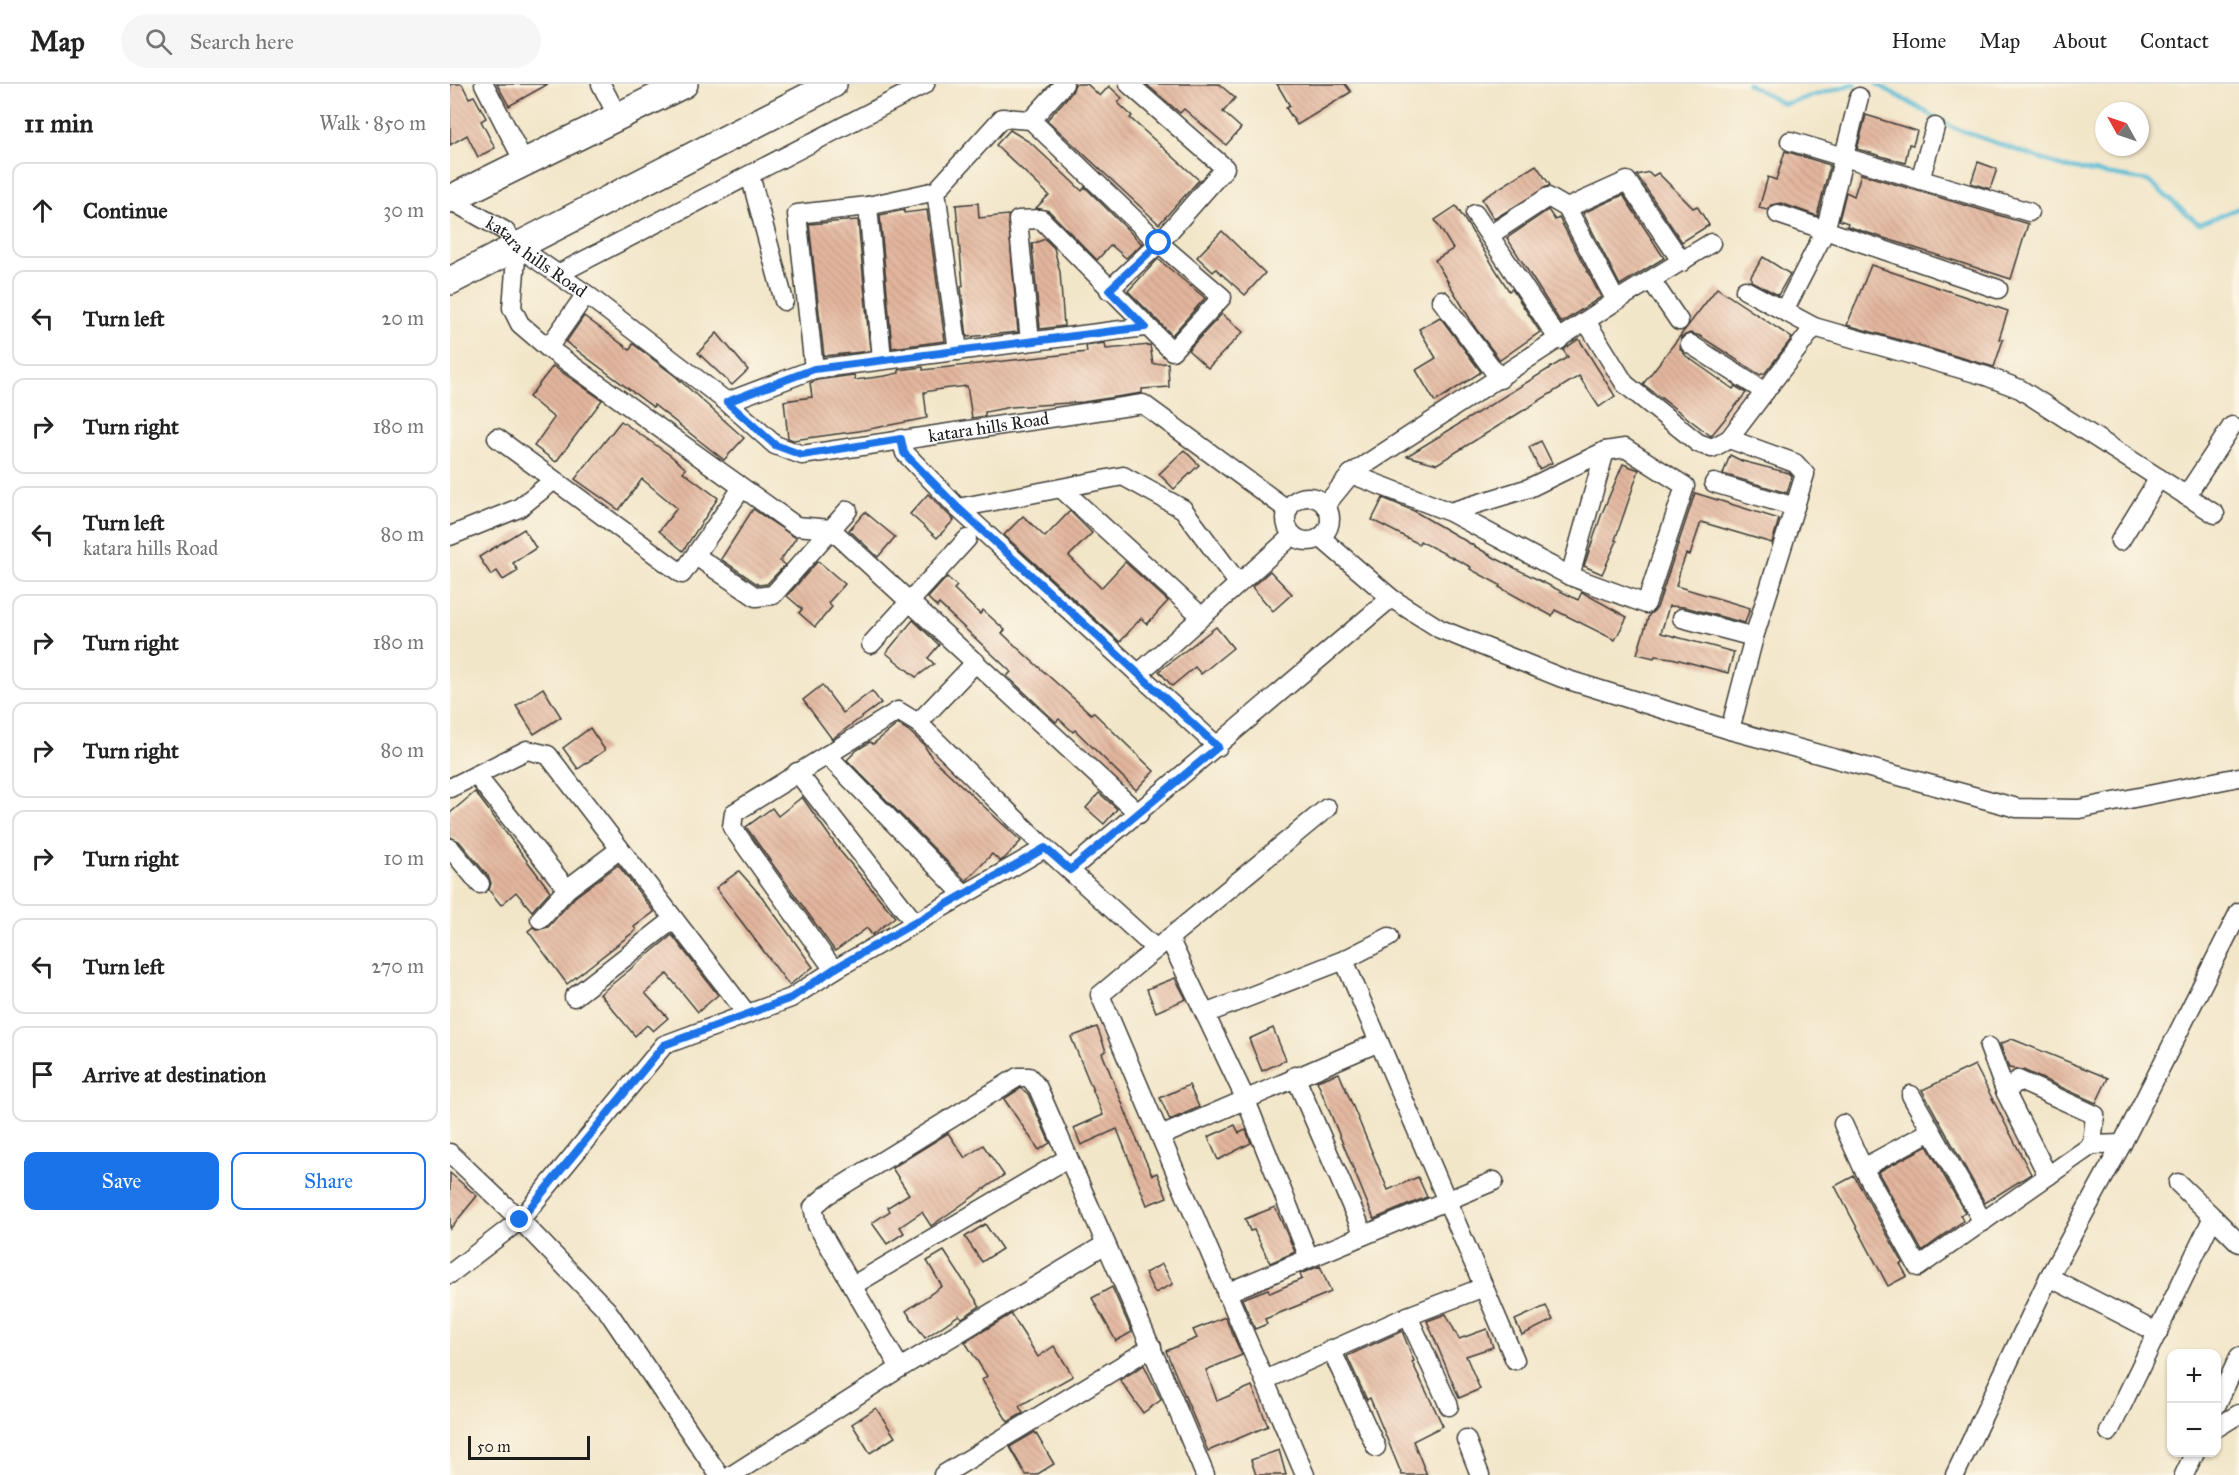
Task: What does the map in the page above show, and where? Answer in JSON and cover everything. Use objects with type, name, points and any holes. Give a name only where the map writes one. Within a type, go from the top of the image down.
[{"type":"street","points":[[484,84],[524,162]]},
{"type":"street","points":[[601,84],[618,117]]},
{"type":"street","name":"katara hills Road","points":[[450,200],[684,84]]},
{"type":"street","points":[[450,281],[504,233],[833,84]]},
{"type":"street","points":[[558,274],[925,84]]},
{"type":"street","points":[[1031,120],[1064,84]]},
{"type":"street","points":[[1109,290],[1159,243],[1226,168],[1129,84]]},
{"type":"street","points":[[1784,311],[1825,231],[1846,156],[1859,97]]},
{"type":"street","points":[[814,369],[796,213],[868,206],[936,191],[1002,118],[1031,120],[1159,243],[1222,297],[1172,351],[1145,327],[1041,219],[1018,220],[1030,341]]},
{"type":"street","points":[[1920,180],[1935,127]]},
{"type":"street","points":[[1790,141],[2029,212]]},
{"type":"street","points":[[750,175],[784,301]]},
{"type":"street","points":[[1567,208],[1628,182],[1682,262]]},
{"type":"street","points":[[936,191],[958,351]]},
{"type":"street","points":[[1490,235],[1548,198],[1567,208],[1616,301]]},
{"type":"street","name":"katara hills Road","points":[[450,200],[504,233],[586,294],[727,402],[775,445],[802,455],[1143,404],[1288,510]]},
{"type":"street","points":[[868,206],[882,359]]},
{"type":"street","points":[[1475,214],[1559,340]]},
{"type":"street","points":[[1778,214],[1998,289]]},
{"type":"street","points":[[504,233],[512,308],[520,324],[548,348],[796,526],[831,529],[911,600],[1139,814]]},
{"type":"street","points":[[1325,506],[1351,474],[1500,379],[1616,301],[1711,243]]},
{"type":"street","points":[[1651,280],[1678,321]]},
{"type":"street","points":[[1745,290],[1814,327],[2007,383],[2215,514]]},
{"type":"street","points":[[548,348],[586,294]]},
{"type":"street","points":[[1441,300],[1500,379]]},
{"type":"street","points":[[1586,321],[1625,384],[1698,443],[1712,448],[1729,439],[1814,327]]},
{"type":"street","points":[[727,402],[814,369],[1145,327]]},
{"type":"street","points":[[1690,344],[1765,392]]},
{"type":"street","points":[[2186,496],[2232,426]]},
{"type":"street","points":[[496,438],[682,574],[742,488]]},
{"type":"street","points":[[901,439],[904,453],[958,508],[1218,747]]},
{"type":"street","points":[[1729,439],[1795,463],[1804,474],[1754,637],[1730,730]]},
{"type":"street","points":[[1351,474],[1450,512],[1570,576],[1646,604],[1685,486],[1626,448],[1605,451],[1529,488],[1450,512]]},
{"type":"street","points":[[1570,576],[1605,451]]},
{"type":"street","points":[[958,508],[1063,490],[1123,476],[1183,509],[1238,583]]},
{"type":"street","points":[[2120,541],[2159,478]]},
{"type":"street","points":[[450,536],[519,508],[553,481]]},
{"type":"street","points":[[1714,483],[1794,507]]},
{"type":"street","points":[[1063,490],[1201,616]]},
{"type":"street","points":[[1312,498],[1325,506],[1329,526],[1320,537],[1306,541],[1293,536],[1286,524],[1288,510],[1298,499],[1312,498]]},
{"type":"street","points":[[696,556],[756,597],[773,595],[848,510]]},
{"type":"street","points":[[1138,674],[1293,536]]},
{"type":"street","points":[[1320,537],[1390,598],[1440,629],[1562,678],[1730,730],[2017,808],[2079,809],[2239,777]]},
{"type":"street","points":[[871,644],[967,539]]},
{"type":"street","points":[[1070,870],[1218,747],[1390,598]]},
{"type":"street","points":[[1682,618],[1754,637]]},
{"type":"street","points":[[918,723],[976,662]]},
{"type":"street","points":[[834,969],[732,827],[734,813],[796,772],[898,711],[918,723],[1070,870],[1162,943],[1205,1014],[1245,1098],[1309,1258]]},
{"type":"street","points":[[450,788],[527,750],[548,755],[747,1014]]},
{"type":"street","points":[[827,755],[964,895]]},
{"type":"street","points":[[796,772],[915,922]]},
{"type":"street","points":[[477,775],[567,889]]},
{"type":"street","points":[[1305,1475],[1100,995],[1327,808]]},
{"type":"street","points":[[450,848],[480,884]]},
{"type":"street","points":[[450,1274],[520,1220],[664,1045],[791,998],[834,969],[1045,848]]},
{"type":"street","points":[[540,919],[567,889],[620,849]]},
{"type":"street","points":[[1955,1475],[2049,1276],[2122,1144],[2239,912]]},
{"type":"street","points":[[574,997],[674,919]]},
{"type":"street","points":[[1205,1014],[1344,960],[1389,937]]},
{"type":"street","points":[[1344,960],[1515,1360]]},
{"type":"street","points":[[1161,1136],[1295,1076],[1379,1042]]},
{"type":"street","points":[[1989,1047],[2006,1092],[2048,1176]]},
{"type":"street","points":[[1295,1076],[1364,1235]]},
{"type":"street","points":[[900,1368],[817,1225],[813,1207],[826,1195],[1018,1077],[1029,1077],[1038,1088],[1104,1245],[1152,1347],[1204,1475]]},
{"type":"street","points":[[2006,1092],[2018,1080],[2095,1114],[2122,1144]]},
{"type":"street","points":[[1911,1095],[1983,1222]]},
{"type":"street","points":[[2092,1145],[2095,1114]]},
{"type":"street","points":[[1843,1124],[1863,1168],[1918,1267],[2092,1145],[2122,1144]]},
{"type":"street","points":[[1863,1168],[1931,1131]]},
{"type":"street","points":[[450,1153],[520,1220],[607,1310],[719,1475]]},
{"type":"street","points":[[852,1286],[1068,1158]]},
{"type":"street","points":[[1226,1293],[1494,1181]]},
{"type":"street","points":[[2178,1183],[2239,1244]]},
{"type":"street","points":[[2109,1432],[2213,1217]]},
{"type":"street","points":[[732,1475],[900,1368],[1104,1245]]},
{"type":"street","points":[[2049,1276],[2158,1333]]},
{"type":"street","points":[[1264,1380],[1408,1316],[1484,1287]]},
{"type":"street","points":[[1408,1316],[1449,1406]]},
{"type":"street","points":[[943,1475],[1152,1347]]},
{"type":"street","points":[[1331,1349],[1376,1447]]},
{"type":"street","points":[[2218,1403],[2239,1357]]},
{"type":"street","points":[[2221,1425],[2239,1414]]},
{"type":"street","points":[[1466,1439],[1480,1475]]},
{"type":"street","points":[[2184,1475],[2193,1457]]},
{"type":"building","points":[[450,84],[462,84],[469,98],[474,96],[486,118],[481,121],[495,148],[478,157],[467,135],[450,145]]},
{"type":"building","points":[[497,84],[548,84],[509,106]]},
{"type":"building","points":[[1075,84],[1087,84],[1100,96],[1109,86],[1122,98],[1118,103],[1132,116],[1130,118],[1199,180],[1159,224],[1047,120],[1072,92]]},
{"type":"building","points":[[1146,84],[1219,84],[1235,98],[1223,112],[1241,128],[1226,145],[1184,109],[1180,113]]},
{"type":"building","points":[[1277,84],[1345,84],[1351,92],[1297,125],[1286,108],[1290,106]]},
{"type":"building","points":[[1866,115],[1917,131],[1913,145],[1909,144],[1905,163],[1857,149]]},
{"type":"building","points":[[1010,130],[1031,143],[1082,191],[1085,187],[1142,244],[1126,258],[1111,245],[1097,260],[1049,211],[1036,208],[1049,195],[996,145]]},
{"type":"building","points":[[1785,151],[1830,165],[1817,216],[1781,203],[1771,205],[1767,210],[1759,208],[1768,177],[1776,180]]},
{"type":"building","points":[[1978,162],[1997,169],[1990,189],[1971,183]]},
{"type":"building","points":[[1536,165],[1550,185],[1494,219],[1482,199]]},
{"type":"building","points":[[1649,172],[1653,176],[1658,173],[1693,208],[1697,206],[1709,225],[1682,242],[1637,175]]},
{"type":"building","points":[[1861,174],[2028,224],[2011,279],[1847,226],[1848,223],[1839,220],[1846,192],[1854,196]]},
{"type":"building","points":[[1623,195],[1664,258],[1620,285],[1583,213]]},
{"type":"building","points":[[978,203],[979,218],[1008,215],[1018,332],[967,337],[961,287],[963,286],[956,205]]},
{"type":"building","points":[[1456,206],[1509,291],[1512,289],[1540,332],[1500,360],[1476,329],[1435,260],[1453,249],[1435,220]]},
{"type":"building","points":[[904,210],[904,213],[927,210],[945,341],[892,348],[880,215]]},
{"type":"building","points":[[1548,210],[1555,220],[1559,218],[1601,297],[1561,323],[1507,238]]},
{"type":"building","points":[[858,220],[870,351],[824,356],[809,224]]},
{"type":"building","points":[[1222,231],[1265,273],[1245,295],[1216,269],[1213,272],[1197,257]]},
{"type":"building","points":[[1045,239],[1054,248],[1060,272],[1064,326],[1040,329],[1032,244]]},
{"type":"building","points":[[1763,257],[1790,274],[1778,295],[1751,281],[1751,276]]},
{"type":"building","points":[[1158,259],[1205,298],[1172,335],[1128,291]]},
{"type":"building","points":[[1871,265],[2008,311],[1999,339],[2003,340],[1994,367],[1847,325]]},
{"type":"building","points":[[1717,288],[1792,338],[1765,373],[1760,375],[1700,336],[1690,333],[1681,337],[1680,349],[1686,356],[1733,389],[1735,386],[1746,393],[1711,436],[1643,384]]},
{"type":"building","points":[[1222,314],[1243,332],[1208,368],[1188,350]]},
{"type":"building","points":[[584,316],[630,350],[633,344],[675,376],[744,438],[724,460],[654,405],[653,407],[566,342]]},
{"type":"building","points":[[1440,317],[1481,372],[1435,402],[1416,370],[1436,358],[1419,329]]},
{"type":"building","points":[[717,333],[748,370],[732,385],[698,353]]},
{"type":"building","points":[[1579,339],[1615,396],[1599,407],[1579,376],[1437,464],[1407,456],[1568,357],[1563,350]]},
{"type":"building","points":[[1105,343],[1106,349],[1150,345],[1153,364],[1168,363],[1169,387],[1142,389],[1142,393],[1083,402],[1011,407],[985,412],[985,416],[972,418],[967,386],[942,389],[924,392],[927,418],[859,431],[793,440],[788,438],[784,401],[812,397],[810,383],[817,380],[854,375],[855,380],[923,367],[923,370],[1087,352],[1086,346]]},
{"type":"building","points":[[553,366],[602,400],[556,462],[534,446],[554,418],[529,397]]},
{"type":"building","points":[[621,421],[670,455],[686,469],[683,472],[718,498],[683,551],[659,531],[677,508],[642,479],[619,510],[575,479]]},
{"type":"building","points":[[1541,441],[1552,463],[1539,469],[1529,447]]},
{"type":"building","points":[[1184,450],[1199,465],[1174,489],[1159,474]]},
{"type":"building","points":[[1730,455],[1742,461],[1789,473],[1792,476],[1787,493],[1723,474]]},
{"type":"building","points":[[1623,464],[1639,470],[1615,540],[1617,541],[1602,574],[1584,566],[1602,513]]},
{"type":"building","points":[[1695,493],[1779,519],[1772,543],[1701,522],[1690,555],[1686,554],[1680,571],[1676,586],[1750,608],[1745,623],[1685,607],[1669,606],[1661,633],[1734,652],[1728,673],[1672,658],[1655,656],[1654,658],[1637,654],[1649,615],[1657,608]]},
{"type":"building","points":[[928,494],[954,520],[937,538],[910,514]]},
{"type":"building","points":[[1383,498],[1414,511],[1495,558],[1578,600],[1582,592],[1627,617],[1615,640],[1555,610],[1552,616],[1499,587],[1500,585],[1470,569],[1471,567],[1372,520]]},
{"type":"building","points":[[753,509],[796,538],[780,561],[785,565],[767,584],[759,585],[721,559]]},
{"type":"building","points":[[1070,511],[1092,533],[1069,556],[1101,588],[1125,562],[1168,601],[1147,624],[1141,618],[1120,642],[1004,535],[1023,516],[1045,537]]},
{"type":"building","points":[[865,512],[895,537],[878,557],[849,530]]},
{"type":"building","points":[[524,529],[536,548],[513,563],[518,571],[503,580],[497,571],[491,575],[479,557]]},
{"type":"building","points":[[818,561],[845,584],[828,603],[832,607],[815,627],[799,613],[802,609],[787,596]]},
{"type":"building","points":[[1270,571],[1292,594],[1273,611],[1252,587]]},
{"type":"building","points":[[947,577],[957,586],[954,589],[980,614],[983,610],[1005,630],[1002,633],[1023,653],[1091,714],[1093,712],[1154,771],[1136,790],[1075,730],[1073,732],[1059,719],[1056,722],[1007,676],[1011,672],[939,604],[937,607],[928,598]]},
{"type":"building","points":[[913,620],[939,645],[928,658],[934,664],[916,677],[886,653]]},
{"type":"building","points":[[1216,627],[1233,648],[1201,674],[1195,667],[1172,686],[1159,671]]},
{"type":"building","points":[[822,685],[843,713],[872,691],[881,703],[832,739],[803,700]]},
{"type":"building","points":[[543,688],[561,717],[534,734],[516,706]]},
{"type":"building","points":[[898,724],[924,745],[932,758],[1021,841],[1004,859],[1000,861],[992,854],[966,881],[847,760],[857,750],[870,742],[873,744]]},
{"type":"building","points":[[590,728],[605,750],[578,769],[563,748]]},
{"type":"building","points":[[475,792],[550,891],[532,911],[516,892],[501,905],[489,890],[491,883],[489,877],[459,841],[450,837],[450,813]]},
{"type":"building","points":[[1099,793],[1117,809],[1104,824],[1086,808]]},
{"type":"building","points":[[802,797],[840,851],[895,917],[872,935],[867,928],[835,951],[746,827],[772,808],[778,816]]},
{"type":"building","points":[[618,865],[654,912],[634,927],[636,930],[567,984],[528,931],[533,927],[538,930],[548,927],[575,897]]},
{"type":"building","points":[[739,871],[762,897],[813,967],[789,985],[716,888]]},
{"type":"building","points":[[672,935],[718,995],[698,1012],[667,974],[645,993],[668,1018],[653,1031],[647,1025],[635,1036],[600,994]]},
{"type":"building","points":[[1175,978],[1186,999],[1156,1012],[1147,989]]},
{"type":"building","points":[[1097,1027],[1106,1051],[1102,1053],[1141,1150],[1152,1175],[1157,1173],[1167,1197],[1147,1205],[1117,1129],[1081,1145],[1074,1128],[1103,1115],[1071,1037]]},
{"type":"building","points":[[1273,1028],[1286,1060],[1262,1071],[1249,1039]]},
{"type":"building","points":[[2012,1039],[2108,1078],[2096,1103],[2023,1070],[2009,1068],[2000,1044]]},
{"type":"building","points":[[1975,1065],[2031,1174],[1985,1203],[1922,1090]]},
{"type":"building","points":[[1339,1073],[1388,1190],[1418,1177],[1427,1197],[1374,1219],[1317,1081]]},
{"type":"building","points":[[1189,1085],[1199,1107],[1170,1120],[1160,1098]]},
{"type":"building","points":[[1021,1088],[1028,1094],[1050,1143],[1039,1150],[1004,1099]]},
{"type":"building","points":[[1235,1125],[1239,1133],[1246,1130],[1251,1143],[1218,1160],[1208,1137]]},
{"type":"building","points":[[948,1133],[965,1158],[983,1145],[1004,1175],[931,1226],[922,1212],[900,1227],[904,1233],[887,1244],[872,1223],[890,1211],[888,1207],[909,1194],[892,1168]]},
{"type":"building","points":[[1927,1146],[1965,1213],[1960,1215],[1963,1221],[1922,1251],[1878,1172]]},
{"type":"building","points":[[450,1173],[477,1196],[450,1229]]},
{"type":"building","points":[[1854,1176],[1903,1263],[1900,1264],[1907,1276],[1888,1286],[1835,1186]]},
{"type":"building","points":[[1275,1207],[1295,1252],[1270,1263],[1254,1230],[1250,1231],[1245,1219]]},
{"type":"building","points":[[985,1224],[1002,1249],[982,1262],[965,1237]]},
{"type":"building","points":[[944,1251],[980,1306],[962,1318],[959,1315],[925,1338],[906,1311],[942,1286],[927,1261]]},
{"type":"building","points":[[1162,1264],[1173,1284],[1155,1293],[1145,1273]]},
{"type":"building","points":[[1320,1266],[1331,1292],[1265,1319],[1267,1324],[1255,1329],[1242,1299],[1268,1289],[1270,1293],[1302,1279],[1300,1274]]},
{"type":"building","points":[[1112,1287],[1132,1332],[1116,1341],[1092,1298]]},
{"type":"building","points":[[1546,1306],[1553,1320],[1522,1335],[1515,1320]]},
{"type":"building","points":[[1011,1314],[1038,1357],[1054,1346],[1073,1376],[1019,1406],[1023,1413],[1008,1422],[982,1380],[987,1376],[965,1342]]},
{"type":"building","points":[[1446,1314],[1459,1339],[1487,1329],[1493,1347],[1466,1356],[1480,1389],[1459,1398],[1427,1321]]},
{"type":"building","points":[[1225,1317],[1242,1355],[1206,1370],[1217,1401],[1252,1386],[1268,1426],[1208,1451],[1166,1351],[1197,1338],[1193,1330]]},
{"type":"building","points":[[1402,1331],[1414,1361],[1412,1362],[1443,1426],[1413,1441],[1427,1475],[1402,1475],[1370,1398],[1367,1400],[1347,1356]]},
{"type":"building","points":[[1144,1365],[1161,1400],[1143,1413],[1120,1380]]},
{"type":"building","points":[[876,1408],[895,1437],[870,1453],[852,1424]]},
{"type":"building","points":[[1035,1432],[1054,1464],[1036,1475],[1026,1475],[1010,1447]]},
{"type":"building","points":[[1279,1450],[1286,1475],[1256,1475],[1251,1460]]},
{"type":"waterway","points":[[1748,84],[1784,104],[1855,84]]},
{"type":"waterway","points":[[1877,84],[1954,128],[2064,167],[2148,181],[2199,224],[2239,208]]},
{"type":"route","points":[[520,1220],[664,1045],[791,998],[834,969],[1045,848],[1070,870],[1218,747],[958,508],[904,453],[901,439],[802,455],[775,445],[727,402],[814,369],[1145,327],[1109,290],[1159,243]]}]
